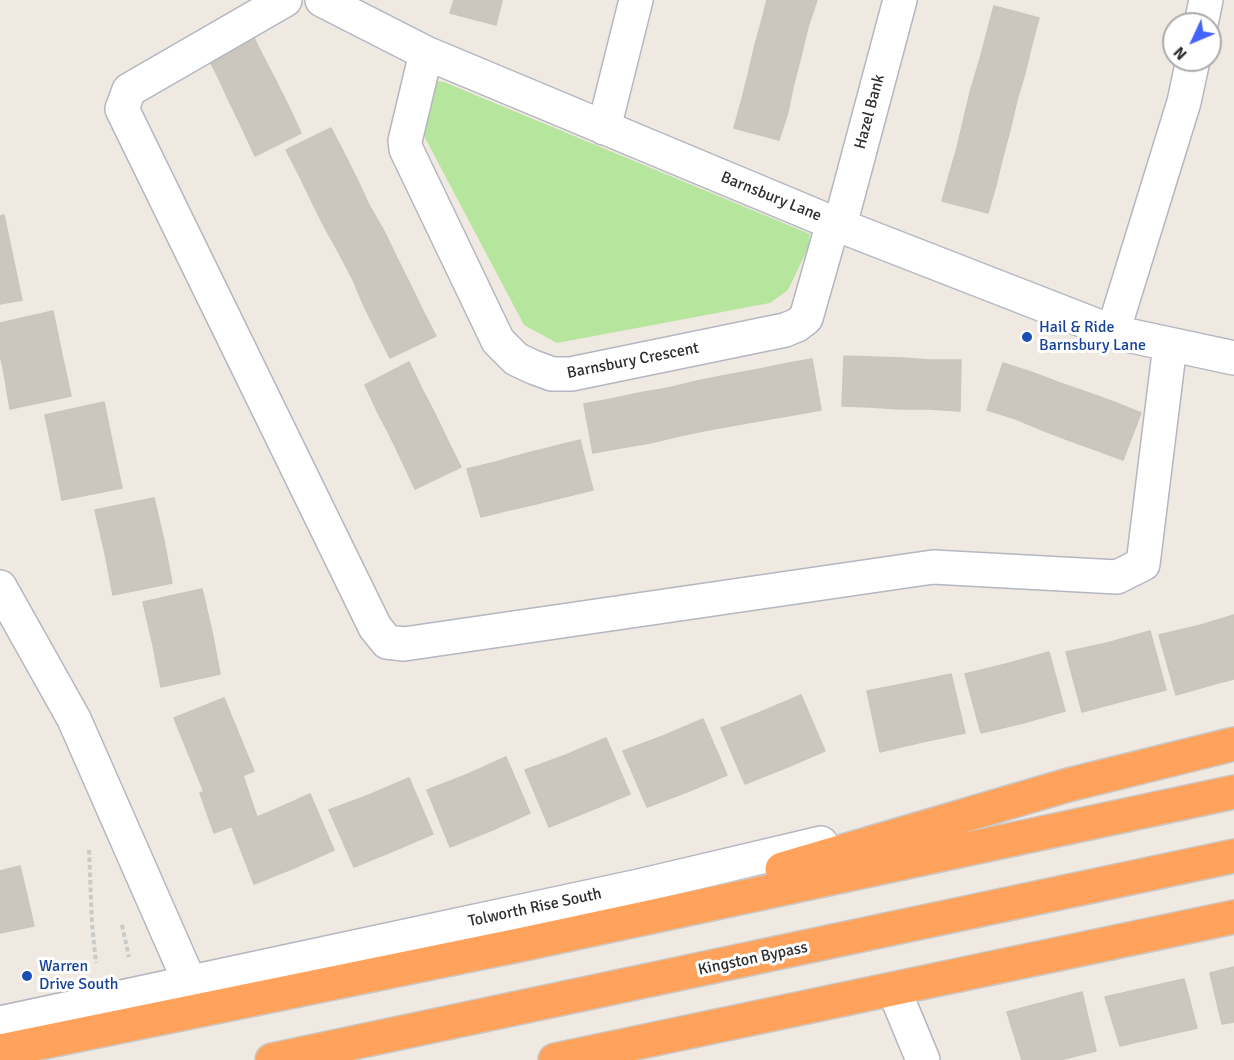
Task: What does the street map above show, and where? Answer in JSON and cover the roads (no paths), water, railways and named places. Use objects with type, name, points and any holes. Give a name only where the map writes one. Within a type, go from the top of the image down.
[{"type":"highway","points":[[524,944],[1068,785],[1234,744]]},
{"type":"highway","points":[[524,944],[1234,792]]},
{"type":"highway","name":"Kingston Bypass","points":[[272,1060],[1234,856]]},
{"type":"highway","points":[[555,1060],[1234,917]]},
{"type":"highway","name":"Tolworth Rise South","points":[[0,1051],[524,944]]},
{"type":"street","points":[[285,0],[129,90],[122,109],[375,627],[387,642],[404,645],[933,567],[1117,577],[1143,564],[1170,345]]},
{"type":"street","name":"Barnsbury Lane","points":[[322,0],[357,8],[426,53],[836,224],[1113,332],[1234,358]]},
{"type":"street","points":[[604,128],[636,0]]},
{"type":"street","name":"Hazel Bank","points":[[836,224],[900,0]]},
{"type":"street","name":"Barnsbury Crescent","points":[[426,53],[405,141],[406,150],[498,341],[516,359],[533,367],[552,374],[571,374],[785,330],[806,318],[836,224]]},
{"type":"street","points":[[1113,332],[1184,102],[1190,72]]},
{"type":"street","points":[[0,587],[74,719],[190,982]]},
{"type":"street","name":"Tolworth Rise South","points":[[0,1023],[639,886],[1068,785]]},
{"type":"street","points":[[894,990],[923,1060]]},
{"type":"place","name":"Hail & Ride Barnsbury Lane","points":[[1027,337]]},
{"type":"place","name":"Warren Drive South","points":[[27,976]]}]
